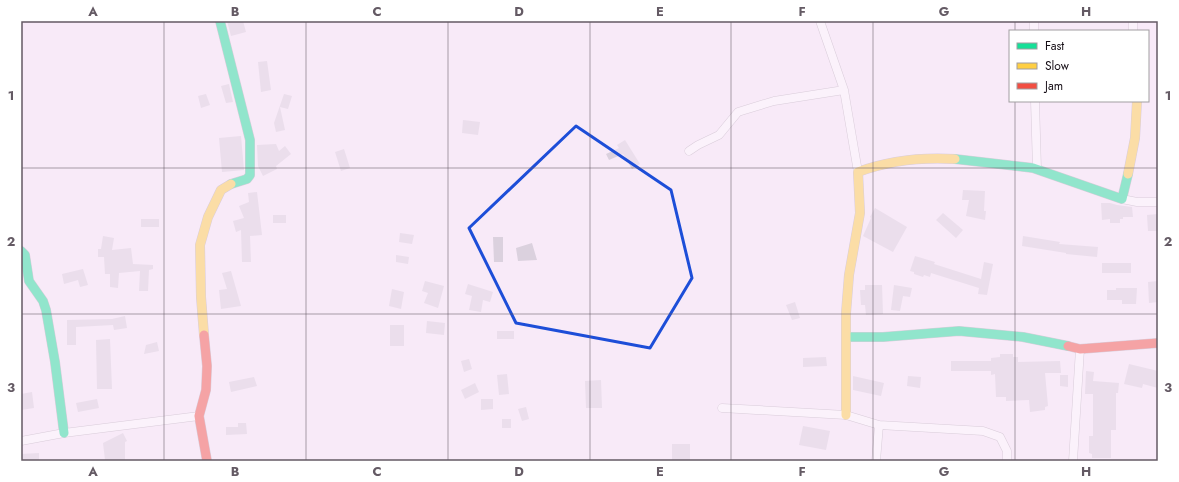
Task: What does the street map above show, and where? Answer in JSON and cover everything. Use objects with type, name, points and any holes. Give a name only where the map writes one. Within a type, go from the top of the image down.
[{"type":"street","points":[[206,461],[199,416],[206,390],[207,366],[201,297],[200,245],[208,217],[221,190],[226,186],[247,179],[250,175],[251,168],[250,140],[220,21]]},
{"type":"street","points":[[820,21],[844,90],[858,172],[860,213],[850,275],[846,313],[846,414]]},
{"type":"street","points":[[689,151],[719,135],[738,112],[774,101],[844,90]]},
{"type":"street","points":[[1035,102],[1037,169]]},
{"type":"street","points":[[1122,199],[1136,134],[1138,118],[1137,102]]},
{"type":"street","points":[[858,172],[873,165],[899,160],[948,159],[1037,169],[1122,199],[1137,202],[1158,202]]},
{"type":"street","points":[[21,251],[25,255],[29,281],[43,301],[46,310],[55,362],[64,433]]},
{"type":"street","points":[[847,337],[883,337],[959,332],[1023,338],[1080,348],[1158,342]]},
{"type":"street","points":[[1074,461],[1080,348]]},
{"type":"street","points":[[722,408],[846,414],[879,425],[983,431],[1000,436],[1007,451],[1007,461]]},
{"type":"street","points":[[21,441],[64,433],[199,416]]},
{"type":"street","points":[[876,461],[879,425]]},
{"type":"highlighted area","points":[[576,126],[671,190],[692,278],[650,348],[516,323],[469,228]]},
{"type":"building","points":[[227,21],[243,21],[246,32],[231,36]]},
{"type":"building","points":[[267,61],[271,90],[261,92],[258,62]]},
{"type":"building","points":[[229,84],[233,102],[226,103],[221,86]]},
{"type":"building","points":[[206,94],[210,105],[201,108],[198,96]]},
{"type":"building","points":[[284,94],[292,96],[288,109],[280,107],[285,130],[276,132],[274,123]]},
{"type":"building","points":[[463,120],[480,122],[478,135],[462,133]]},
{"type":"building","points":[[241,136],[244,170],[222,172],[219,138]]},
{"type":"building","points":[[625,140],[640,164],[632,169],[623,154],[609,160],[606,154],[619,148],[617,145]]},
{"type":"building","points":[[276,144],[279,151],[285,146],[291,154],[276,166],[277,169],[263,176],[258,166],[257,145]]},
{"type":"building","points":[[344,149],[350,168],[341,171],[335,152]]},
{"type":"building","points":[[963,190],[985,191],[985,220],[966,216],[969,200],[962,200]]},
{"type":"building","points":[[257,192],[262,235],[250,236],[251,262],[242,262],[241,230],[236,232],[233,221],[244,218],[239,206],[249,202],[248,193]]},
{"type":"building","points":[[1101,203],[1132,207],[1133,217],[1123,217],[1123,219],[1120,219],[1120,223],[1110,223],[1110,219],[1102,220]]},
{"type":"building","points":[[875,208],[907,227],[893,252],[863,236]]},
{"type":"building","points":[[943,213],[963,230],[956,238],[936,220]]},
{"type":"building","points":[[1158,214],[1158,231],[1148,231],[1147,215]]},
{"type":"building","points":[[273,215],[286,215],[286,223],[273,223]]},
{"type":"building","points":[[141,219],[159,219],[159,227],[141,227]]},
{"type":"building","points":[[400,233],[414,235],[412,244],[399,242]]},
{"type":"building","points":[[103,236],[114,238],[112,250],[131,248],[133,264],[153,265],[153,269],[149,270],[148,291],[139,291],[140,271],[119,273],[118,288],[110,287],[110,274],[105,274],[104,257],[98,257],[98,249],[101,249]]},
{"type":"building","points":[[1023,236],[1060,242],[1059,244],[1098,247],[1097,257],[1066,254],[1022,246]]},
{"type":"building","points":[[493,237],[503,237],[503,262],[494,262]]},
{"type":"building","points":[[532,243],[537,260],[518,261],[516,248]]},
{"type":"building","points":[[396,255],[409,257],[408,264],[396,262]]},
{"type":"building","points":[[915,256],[935,262],[934,264],[981,279],[984,262],[993,264],[987,295],[978,294],[979,288],[931,273],[930,277],[924,275],[923,277],[914,274],[914,272],[910,271]]},
{"type":"building","points":[[1102,263],[1131,263],[1131,273],[1102,273]]},
{"type":"building","points":[[83,269],[88,285],[80,287],[78,280],[64,284],[62,274]]},
{"type":"building","points":[[231,271],[241,306],[221,309],[219,290],[227,289],[222,273]]},
{"type":"building","points":[[425,281],[444,286],[438,308],[424,303],[428,293],[422,291]]},
{"type":"building","points":[[1158,281],[1158,302],[1149,303],[1148,282]]},
{"type":"building","points":[[468,284],[493,292],[490,302],[483,300],[481,312],[469,310],[472,296],[465,294]]},
{"type":"building","points":[[865,285],[882,285],[883,314],[866,315],[865,305],[861,305],[860,290],[865,290]]},
{"type":"building","points":[[894,285],[912,288],[910,297],[903,296],[900,311],[891,310]]},
{"type":"building","points":[[1116,288],[1137,288],[1136,304],[1122,304],[1122,300],[1107,300],[1107,290],[1116,290]]},
{"type":"building","points":[[392,289],[404,292],[401,309],[389,306]]},
{"type":"building","points":[[795,302],[800,318],[792,320],[786,305]]},
{"type":"building","points":[[125,316],[127,328],[114,330],[113,325],[76,327],[76,345],[67,345],[67,320],[112,319]]},
{"type":"building","points":[[427,321],[445,323],[444,335],[426,333]]},
{"type":"building","points":[[390,325],[404,325],[404,346],[390,346]]},
{"type":"building","points":[[497,331],[514,331],[514,339],[497,339]]},
{"type":"building","points":[[110,339],[112,389],[97,389],[96,340]]},
{"type":"building","points":[[157,342],[159,351],[144,354],[146,345]]},
{"type":"building","points":[[1000,354],[1013,354],[1013,357],[1018,357],[1018,362],[1060,361],[1061,373],[1045,373],[1048,406],[1045,407],[1045,410],[1030,412],[1029,400],[1006,401],[1006,397],[996,397],[995,374],[991,375],[991,371],[951,371],[951,361],[991,361],[991,358],[1000,357]]},
{"type":"building","points":[[826,357],[827,366],[803,367],[803,358]]},
{"type":"building","points":[[469,359],[472,369],[464,372],[461,361]]},
{"type":"building","points":[[1129,364],[1158,371],[1158,388],[1143,384],[1142,388],[1124,384]]},
{"type":"building","points":[[1086,371],[1094,372],[1093,381],[1119,383],[1118,393],[1116,393],[1116,430],[1111,430],[1111,458],[1092,458],[1092,454],[1089,453],[1089,436],[1093,436],[1093,394],[1085,394]]},
{"type":"building","points":[[507,374],[509,394],[499,395],[497,375]]},
{"type":"building","points":[[1060,375],[1068,375],[1068,387],[1060,386]]},
{"type":"building","points":[[853,376],[884,383],[881,396],[853,390]]},
{"type":"building","points":[[908,376],[921,377],[920,388],[907,386]]},
{"type":"building","points":[[254,377],[257,386],[231,392],[229,382]]},
{"type":"building","points":[[601,380],[602,408],[586,408],[585,381]]},
{"type":"building","points":[[475,383],[479,392],[465,399],[461,390]]},
{"type":"building","points":[[32,392],[34,408],[21,410],[21,394]]},
{"type":"building","points":[[97,399],[99,408],[78,412],[76,403]]},
{"type":"building","points":[[481,399],[493,399],[493,409],[481,410]]},
{"type":"building","points":[[526,407],[529,419],[522,421],[518,409]]},
{"type":"building","points":[[502,419],[511,419],[511,428],[502,428]]},
{"type":"building","points":[[238,423],[246,423],[247,434],[226,435],[226,427],[238,427]]},
{"type":"building","points":[[803,426],[830,431],[826,450],[799,445]]},
{"type":"building","points":[[123,433],[127,441],[125,442],[125,460],[105,460],[103,443]]},
{"type":"building","points":[[672,444],[690,444],[690,461],[672,461]]},
{"type":"building","points":[[39,453],[39,461],[21,461],[21,454]]},
{"type":"traffic: fast","points":[[220,21],[250,140],[250,175],[247,179],[231,184]]},
{"type":"traffic: fast","points":[[955,159],[1033,168],[1122,199],[1128,174]]},
{"type":"traffic: fast","points":[[21,251],[25,255],[29,281],[43,301],[46,310],[55,362],[64,433]]},
{"type":"traffic: fast","points":[[847,337],[883,337],[959,331],[1023,337],[1068,346]]},
{"type":"traffic: slow","points":[[1128,174],[1135,138],[1137,102]]},
{"type":"traffic: slow","points":[[846,415],[846,313],[849,275],[860,213],[858,172],[906,160],[930,158],[955,159]]},
{"type":"traffic: slow","points":[[204,335],[201,297],[200,245],[208,217],[221,190],[231,184]]},
{"type":"traffic: jam","points":[[204,335],[207,366],[206,390],[199,416],[207,461]]},
{"type":"traffic: jam","points":[[1068,346],[1080,349],[1158,343]]}]
